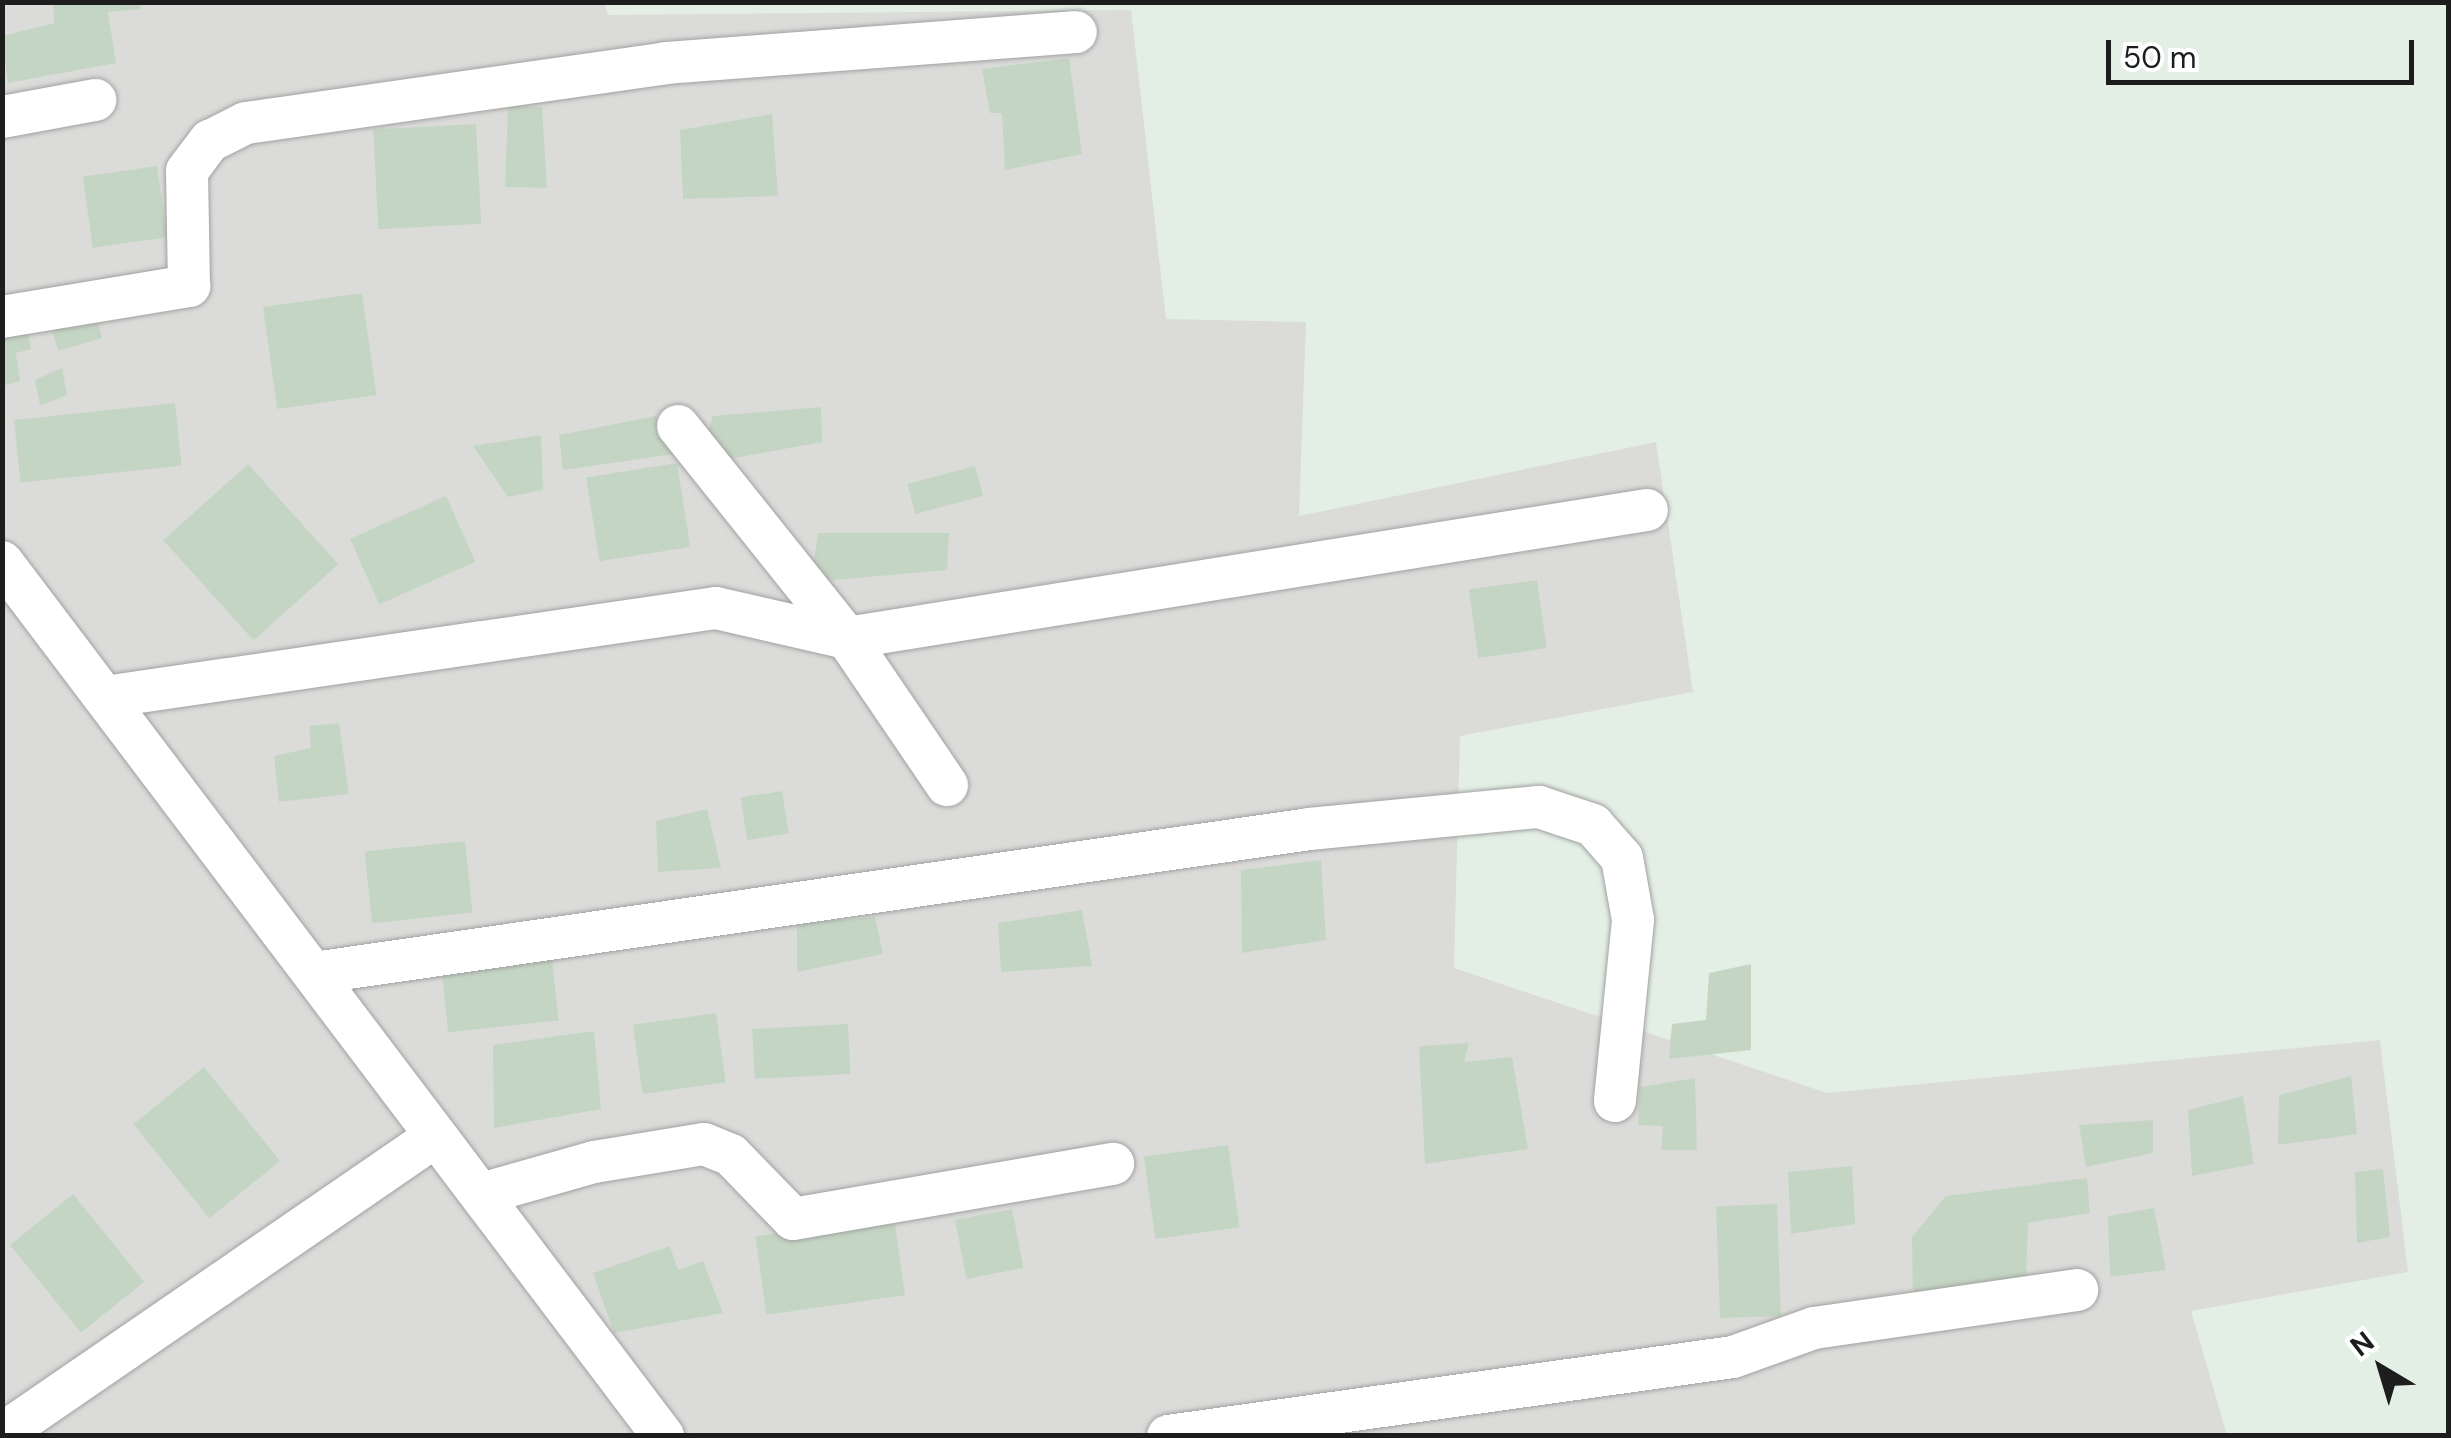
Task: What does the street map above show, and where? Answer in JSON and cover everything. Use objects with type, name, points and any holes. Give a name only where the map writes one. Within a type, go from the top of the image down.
[{"type":"street","points":[[2,317],[190,286],[187,171],[210,141],[246,122],[665,62],[1076,32]]},
{"type":"street","points":[[2,117],[95,100]]},
{"type":"street","points":[[678,426],[847,638],[947,786]]},
{"type":"street","points":[[105,698],[716,608],[847,638],[1646,510]]},
{"type":"street","points":[[4,566],[663,1436]]},
{"type":"street","points":[[314,973],[1289,832],[1539,807],[1593,825],[1622,858],[1632,920],[1615,1100]]},
{"type":"street","points":[[2,1434],[436,1136]]},
{"type":"street","points":[[480,1194],[594,1162],[704,1144],[730,1155],[793,1218],[1112,1164]]},
{"type":"street","points":[[1168,1436],[1733,1357],[1814,1328],[2077,1290]]},
{"type":"shaded area","points":[[605,2],[608,15],[1131,10],[1166,319],[1306,322],[1299,516],[1656,442],[1693,692],[1460,736],[1454,968],[1827,1093],[2380,1040],[2408,1272],[2191,1311],[2227,1435],[3,1436],[3,3]]},
{"type":"building","points":[[53,2],[139,2],[141,9],[108,12],[116,63],[8,83],[2,36],[54,23]]},
{"type":"building","points":[[1069,58],[1082,154],[1005,170],[1002,113],[990,113],[982,69]]},
{"type":"building","points":[[508,106],[542,107],[547,188],[505,187]]},
{"type":"building","points":[[772,114],[778,196],[683,199],[680,130]]},
{"type":"building","points":[[476,124],[481,224],[378,229],[373,129]]},
{"type":"building","points":[[157,166],[167,237],[93,248],[83,176]]},
{"type":"building","points":[[362,293],[376,395],[277,409],[263,307]]},
{"type":"building","points":[[95,313],[102,338],[58,351],[51,326]]},
{"type":"building","points":[[27,325],[31,349],[16,353],[20,381],[2,386],[2,328]]},
{"type":"building","points":[[62,368],[67,395],[40,406],[35,380]]},
{"type":"building","points":[[175,403],[182,466],[20,483],[14,420]]},
{"type":"building","points":[[821,407],[822,442],[718,461],[705,440],[713,416]]},
{"type":"building","points":[[656,416],[681,453],[563,470],[559,435]]},
{"type":"building","points":[[541,435],[543,490],[508,497],[473,446]]},
{"type":"building","points":[[677,463],[690,547],[599,561],[586,477]]},
{"type":"building","points":[[248,464],[338,564],[254,641],[163,540]]},
{"type":"building","points":[[975,466],[983,496],[915,514],[907,484]]},
{"type":"building","points":[[446,496],[475,562],[379,604],[350,539]]},
{"type":"building","points":[[818,533],[949,533],[947,570],[811,582]]},
{"type":"building","points":[[1537,580],[1547,648],[1478,658],[1469,590]]},
{"type":"building","points":[[339,723],[349,794],[279,802],[274,756],[311,748],[309,726]]},
{"type":"building","points":[[782,791],[789,833],[747,840],[741,798]]},
{"type":"building","points":[[707,809],[721,868],[658,872],[656,821]]},
{"type":"building","points":[[465,841],[473,913],[372,923],[365,852]]},
{"type":"building","points":[[1321,860],[1326,940],[1242,953],[1241,870]]},
{"type":"building","points":[[1082,910],[1092,966],[1001,972],[998,923]]},
{"type":"building","points":[[875,917],[883,954],[797,972],[797,924]]},
{"type":"building","points":[[551,949],[559,1021],[448,1032],[441,961]]},
{"type":"building","points":[[1751,964],[1751,1050],[1669,1059],[1672,1024],[1706,1020],[1709,973]]},
{"type":"building","points":[[716,1013],[726,1082],[643,1094],[633,1025]]},
{"type":"building","points":[[848,1024],[851,1074],[755,1079],[752,1029]]},
{"type":"building","points":[[594,1031],[601,1109],[494,1128],[493,1045]]},
{"type":"building","points":[[1469,1043],[1464,1062],[1512,1057],[1528,1149],[1425,1164],[1419,1046]]},
{"type":"building","points":[[204,1067],[280,1161],[209,1218],[133,1124]]},
{"type":"building","points":[[2351,1076],[2357,1134],[2278,1145],[2279,1095]]},
{"type":"building","points":[[1695,1078],[1697,1150],[1661,1150],[1663,1126],[1638,1125],[1640,1087]]},
{"type":"building","points":[[2243,1096],[2254,1164],[2192,1176],[2188,1110]]},
{"type":"building","points":[[2153,1120],[2153,1153],[2086,1167],[2079,1125]]},
{"type":"building","points":[[1228,1145],[1240,1227],[1155,1239],[1144,1157]]},
{"type":"building","points":[[1852,1166],[1855,1224],[1791,1234],[1788,1172]]},
{"type":"building","points":[[2383,1169],[2390,1237],[2357,1243],[2355,1172]]},
{"type":"building","points":[[2087,1178],[2090,1213],[2028,1223],[2026,1282],[1913,1305],[1912,1237],[1946,1196]]},
{"type":"building","points":[[73,1194],[144,1282],[81,1333],[10,1245]]},
{"type":"building","points":[[1777,1204],[1781,1316],[1720,1318],[1716,1206]]},
{"type":"building","points":[[2154,1208],[2166,1270],[2110,1277],[2108,1216]]},
{"type":"building","points":[[1012,1209],[1023,1268],[967,1279],[955,1220]]},
{"type":"building","points":[[894,1217],[905,1295],[766,1315],[755,1236]]},
{"type":"building","points":[[670,1246],[678,1270],[703,1261],[723,1313],[614,1333],[593,1273]]}]
